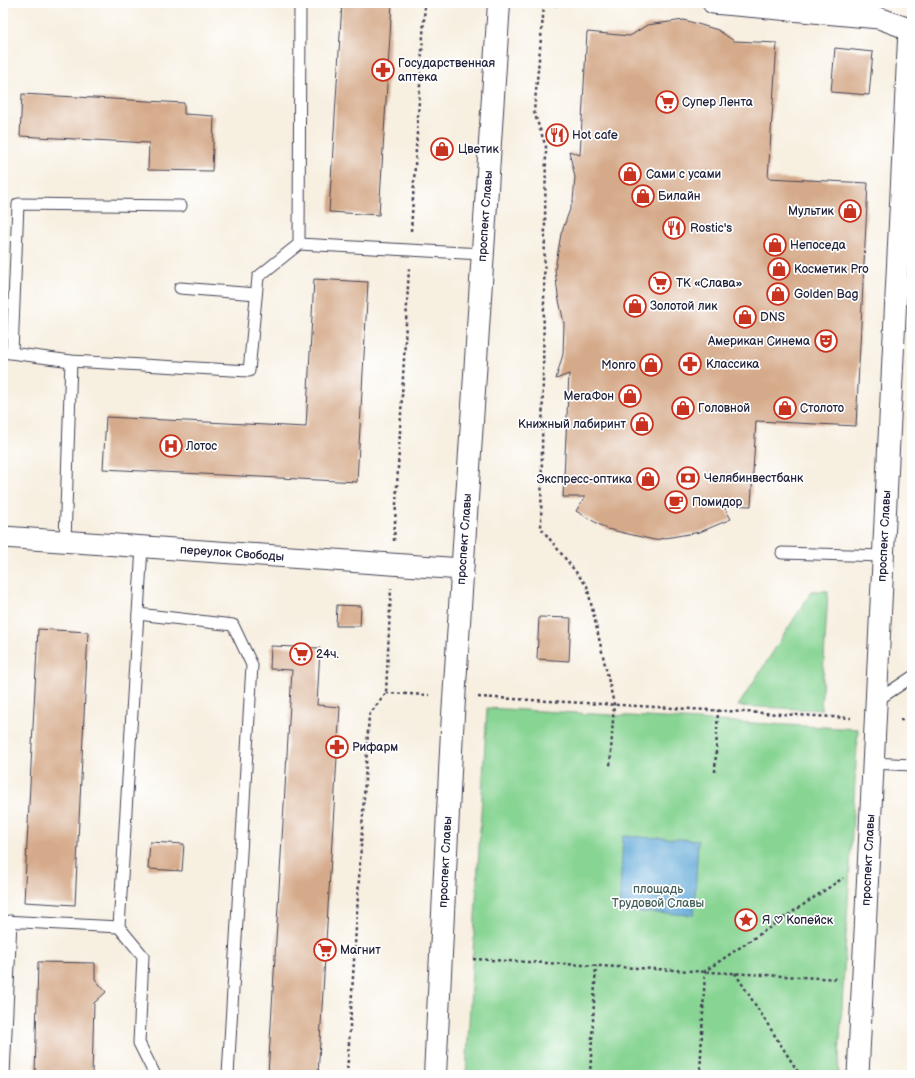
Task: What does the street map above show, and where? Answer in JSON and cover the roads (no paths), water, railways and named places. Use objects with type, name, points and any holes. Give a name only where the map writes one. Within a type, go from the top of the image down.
[{"type":"main road","name":"проспект Славы","points":[[434,1075],[454,696],[499,3]]},
{"type":"street","name":"проспект Славы","points":[[713,3],[870,13],[910,30],[858,1075]]},
{"type":"street","name":"переулок Свободы","points":[[3,537],[462,569]]},
{"type":"lane","points":[[299,244],[300,3]]},
{"type":"lane","points":[[181,206],[18,204],[8,352],[71,361],[249,371],[258,277],[299,244],[482,254]]},
{"type":"lane","points":[[180,288],[256,294]]},
{"type":"lane","points":[[65,541],[71,361]]},
{"type":"lane","points":[[142,547],[119,927],[143,956],[139,1043],[155,1075]]},
{"type":"lane","points":[[782,553],[883,556]]},
{"type":"lane","points":[[138,614],[233,625],[252,665],[228,1075]]},
{"type":"lane","points":[[875,710],[912,677]]},
{"type":"lane","points":[[873,763],[912,764]]},
{"type":"lane","points":[[4,1075],[7,921],[119,927]]},
{"type":"water","points":[[623,836],[698,840],[694,915],[619,911]]},
{"type":"place","name":"Государственная аптека","points":[[383,70]]},
{"type":"place","name":"Супер Лента","points":[[667,102]]},
{"type":"place","name":"Hot cafe","points":[[557,135]]},
{"type":"place","name":"Цветик","points":[[442,149]]},
{"type":"place","name":"Сами с усами","points":[[630,174]]},
{"type":"place","name":"Билайн","points":[[643,196]]},
{"type":"place","name":"Мультик","points":[[850,211]]},
{"type":"place","name":"Rostiс's","points":[[674,228]]},
{"type":"place","name":"Непоседа","points":[[775,245]]},
{"type":"place","name":"Косметик Pro","points":[[779,269]]},
{"type":"place","name":"ТК «Слава»","points":[[660,283]]},
{"type":"place","name":"Golden Bag","points":[[778,294]]},
{"type":"place","name":"Золотой лик","points":[[635,306]]},
{"type":"place","name":"DNS","points":[[745,317]]},
{"type":"place","name":"Американ Синема","points":[[826,341]]},
{"type":"place","name":"Классика","points":[[690,364]]},
{"type":"place","name":"Monro","points":[[651,365]]},
{"type":"place","name":"МегаФон","points":[[630,396]]},
{"type":"place","name":"Головной","points":[[683,408]]},
{"type":"place","name":"Столото","points":[[785,408]]},
{"type":"place","name":"Книжный лабиринт","points":[[642,424]]},
{"type":"place","name":"Лотос","points":[[171,446]]},
{"type":"place","name":"Челябинвестбанк","points":[[688,478]]},
{"type":"place","name":"Экспресс-оптика","points":[[648,479]]},
{"type":"place","name":"Помидор","points":[[676,502]]},
{"type":"place","name":"24ч.","points":[[301,654]]},
{"type":"place","name":"Рифарм","points":[[337,747]]},
{"type":"place","name":"Я ♥ Копейск","points":[[746,920]]},
{"type":"place","name":"Магнит","points":[[325,950]]},
{"type":"park label","name":"площадь Трудовой Славы","points":[[658,896]]}]
